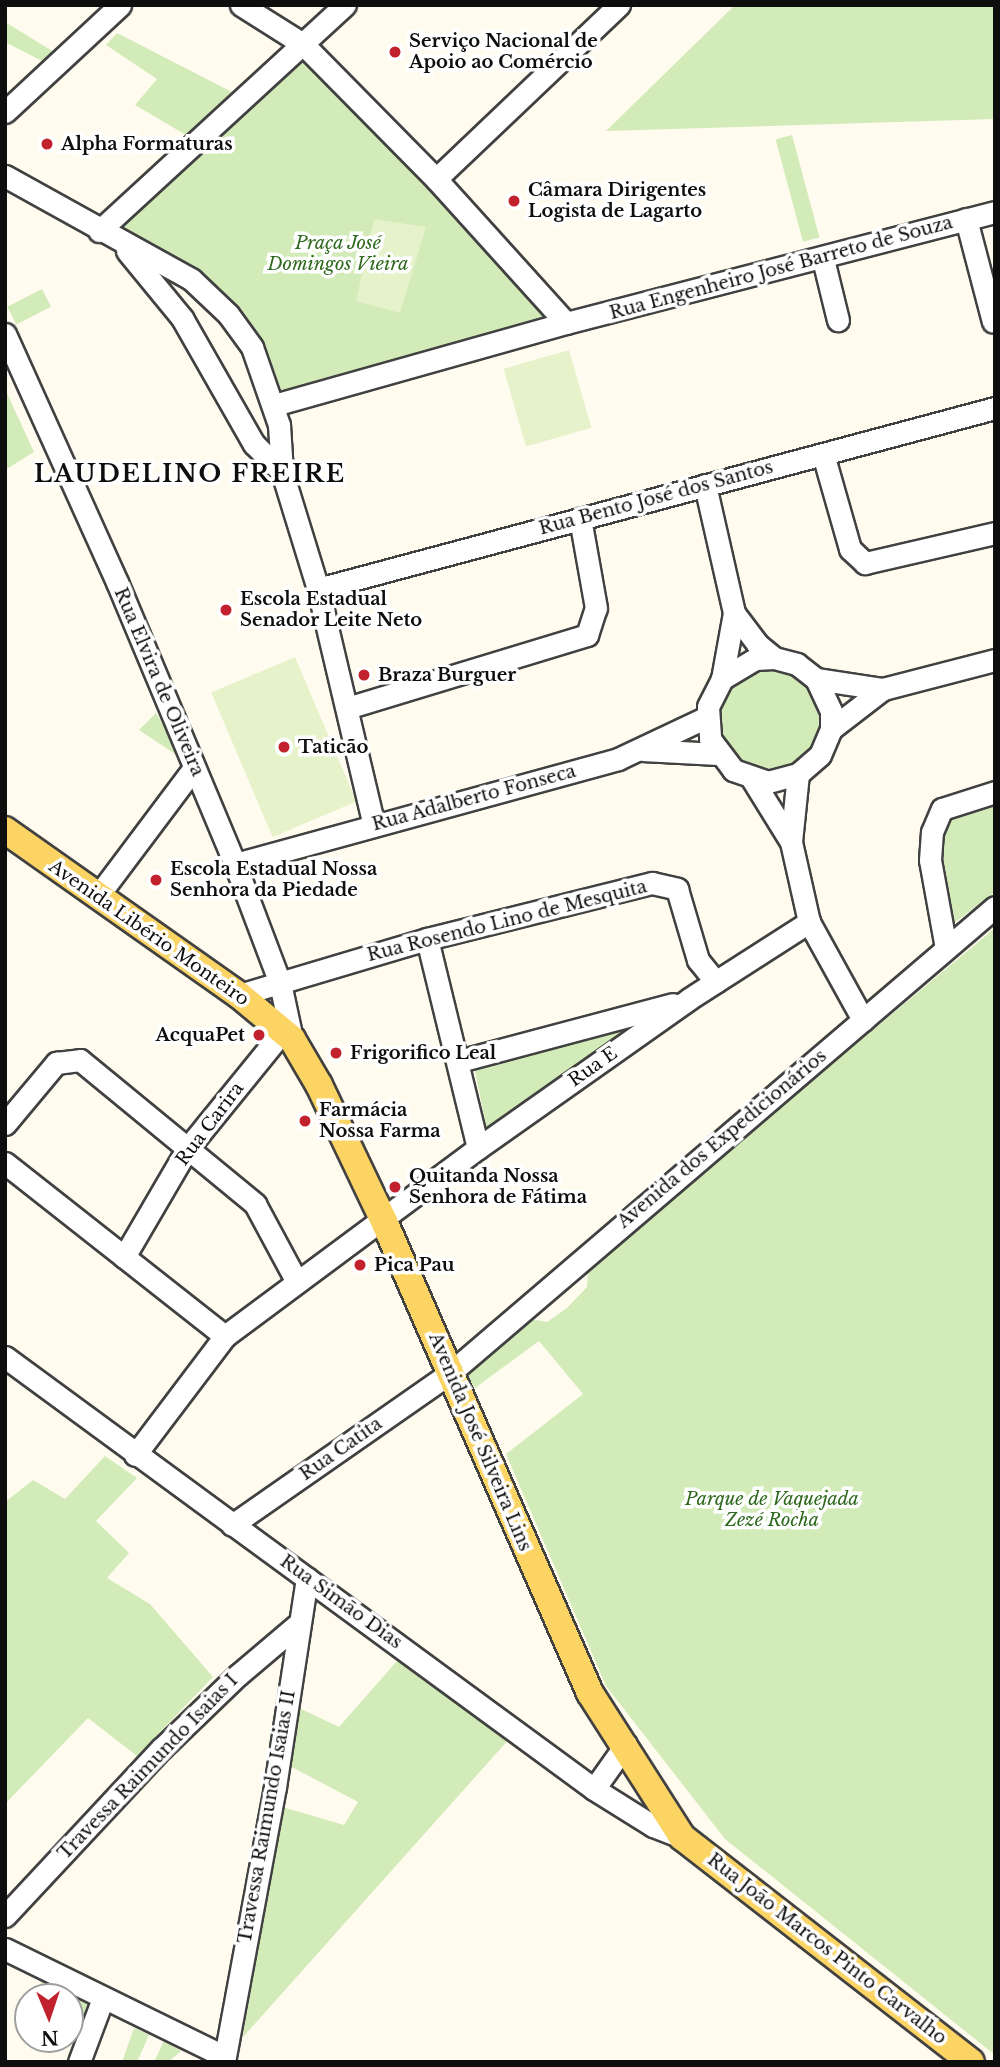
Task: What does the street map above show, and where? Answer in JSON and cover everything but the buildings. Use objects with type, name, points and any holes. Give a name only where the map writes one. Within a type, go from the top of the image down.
[{"type":"main road","name":"Avenida Libério Monteiro","points":[[5,830],[239,995],[287,1035]]},
{"type":"main road","name":"Avenida José Silveira Lins","points":[[287,1035],[319,1084],[383,1219],[590,1693],[626,1744],[682,1837]]},
{"type":"main road","name":"Rua João Marcos Pinto Carvalho","points":[[682,1837],[971,2062]]},
{"type":"street","points":[[5,112],[120,5]]},
{"type":"street","points":[[241,5],[303,44],[436,179],[566,323],[274,405]]},
{"type":"street","points":[[106,234],[345,5]]},
{"type":"street","points":[[436,179],[619,5]]},
{"type":"street","points":[[5,176],[106,234],[172,267],[221,306],[252,347],[274,405],[282,442],[282,472],[318,589],[374,825]]},
{"type":"street","name":"Rua Engenheiro José Barreto de Souza","points":[[566,323],[823,259],[995,212]]},
{"type":"street","points":[[966,219],[993,322]]},
{"type":"street","points":[[106,234],[167,296],[259,450],[282,472]]},
{"type":"street","points":[[823,259],[838,320]]},
{"type":"street","name":"Rua Elvira de Oliveira","points":[[5,334],[235,864],[280,982],[287,1035]]},
{"type":"street","name":"Rua Bento José dos Santos","points":[[318,589],[995,408]]},
{"type":"street","points":[[259,450],[282,442]]},
{"type":"street","points":[[823,454],[850,549],[865,563],[995,533]]},
{"type":"street","points":[[705,485],[734,613],[757,645],[774,658],[797,664],[816,679],[828,703],[831,729]]},
{"type":"street","points":[[347,708],[587,635],[596,608],[580,518]]},
{"type":"street","points":[[734,613],[722,679],[707,717],[717,754],[733,770],[752,779],[768,782],[798,774],[820,755],[831,729],[883,689]]},
{"type":"street","points":[[722,679],[736,666],[774,658]]},
{"type":"street","points":[[816,679],[883,689],[995,660]]},
{"type":"street","name":"Rua Adalberto Fonseca","points":[[235,864],[643,750],[707,717]]},
{"type":"street","points":[[643,750],[717,754]]},
{"type":"street","points":[[97,897],[194,768]]},
{"type":"street","points":[[798,774],[791,842],[809,922],[863,1020]]},
{"type":"street","points":[[752,779],[791,842]]},
{"type":"street","points":[[946,948],[930,860],[932,832],[942,809],[995,792]]},
{"type":"street","name":"Rua Rosendo Lino de Mesquita","points":[[239,995],[427,939],[652,883],[677,889],[685,904],[698,960],[716,982]]},
{"type":"street","name":"Avenida dos Expedicionários","points":[[450,1373],[995,907]]},
{"type":"street","name":"Rua E","points":[[135,1455],[225,1336],[296,1280],[478,1148],[689,999],[809,922]]},
{"type":"street","points":[[427,939],[459,1061],[478,1148]]},
{"type":"street","points":[[459,1061],[689,999]]},
{"type":"street","name":"Rua Carira","points":[[124,1257],[187,1149],[287,1035]]},
{"type":"street","points":[[5,1124],[56,1063],[63,1059],[80,1060],[256,1204],[296,1280]]},
{"type":"street","points":[[5,1164],[225,1336]]},
{"type":"street","name":"Rua Simão Dias","points":[[5,1357],[135,1455],[594,1789],[653,1826],[682,1837]]},
{"type":"street","name":"Rua Catita","points":[[232,1525],[450,1373]]},
{"type":"street","name":"Travessa Raimundo Isaias II","points":[[224,2059],[275,1787],[307,1578]]},
{"type":"street","name":"Travessa Raimundo Isaias I","points":[[5,1916],[161,1749],[238,1675],[298,1625]]},
{"type":"street","points":[[594,1789],[626,1744]]},
{"type":"street","points":[[8,1956],[103,1998],[224,2059]]},
{"type":"street","points":[[79,2062],[103,1998]]},
{"type":"green space","points":[[735,5],[995,5],[995,119],[606,131]]},
{"type":"green space","points":[[5,22],[54,52],[44,62],[5,42]]},
{"type":"green space","points":[[117,33],[232,92],[186,135],[135,105],[157,79],[106,45]]},
{"type":"green space","name":"Praça José Domingos Vieira","points":[[302,52],[432,186],[551,320],[274,392],[260,346],[227,296],[177,266],[106,233]]},
{"type":"green space","points":[[792,135],[819,237],[803,242],[776,139]]},
{"type":"green space","points":[[374,219],[426,227],[400,313],[356,301]]},
{"type":"green space","points":[[42,289],[51,307],[16,325],[7,307]]},
{"type":"green space","points":[[569,350],[591,428],[526,447],[504,369]]},
{"type":"green space","points":[[5,389],[34,452],[5,470]]},
{"type":"green space","name":"Taticão","points":[[295,657],[356,802],[273,837],[211,693]]},
{"type":"green space","points":[[769,667],[789,671],[806,682],[817,699],[821,719],[817,739],[806,756],[789,767],[769,771],[749,767],[732,756],[721,739],[717,719],[721,699],[732,682],[749,671]]},
{"type":"green space","points":[[156,713],[184,760],[139,730]]},
{"type":"green space","points":[[995,806],[995,892],[954,923],[940,836],[948,817]]},
{"type":"green space","name":"Parque de Vaquejada Zezé Rocha","points":[[995,928],[995,2055],[725,1839],[606,1686],[506,1454],[583,1394],[539,1341],[475,1388],[463,1370],[531,1319],[547,1322],[567,1308],[587,1287],[588,1268]]},
{"type":"green space","points":[[646,1019],[487,1129],[474,1067]]},
{"type":"green space","points":[[105,1456],[137,1478],[96,1521],[129,1553],[107,1578],[150,1604],[213,1677],[137,1756],[88,1718],[5,1804],[5,1502],[33,1480],[65,1499]]},
{"type":"green space","points":[[397,1661],[510,1738],[243,2037],[279,1806],[344,1825],[358,1802],[290,1766],[295,1706],[339,1727]]},
{"type":"green space","points":[[84,2001],[92,2005],[84,2023]]},
{"type":"green space","points":[[134,2028],[149,2035],[137,2062],[122,2062]]},
{"type":"green space","points":[[164,2041],[181,2051],[168,2062],[154,2062]]},
{"type":"place","name":"Serviço Nacional de Apoio ao Comércio","points":[[395,52]]},
{"type":"place","name":"Alpha Formaturas","points":[[47,144]]},
{"type":"place","name":"Câmara Dirigentes Logista de Lagarto","points":[[514,201]]},
{"type":"place","name":"Escola Estadual Senador Leite Neto","points":[[226,610]]},
{"type":"place","name":"Braza Burguer","points":[[364,675]]},
{"type":"place","name":"Taticão","points":[[284,747]]},
{"type":"place","name":"Escola Estadual Nossa Senhora da Piedade","points":[[156,880]]},
{"type":"place","name":"AcquaPet","points":[[259,1035]]},
{"type":"place","name":"Frigorifico Leal","points":[[336,1053]]},
{"type":"place","name":"Farmácia Nossa Farma","points":[[305,1121]]},
{"type":"place","name":"Quitanda Nossa Senhora de Fátima","points":[[395,1187]]},
{"type":"place","name":"Pica Pau","points":[[360,1265]]},
{"type":"district","name":"LAUDELINO FREIRE","points":[[190,474]]}]
